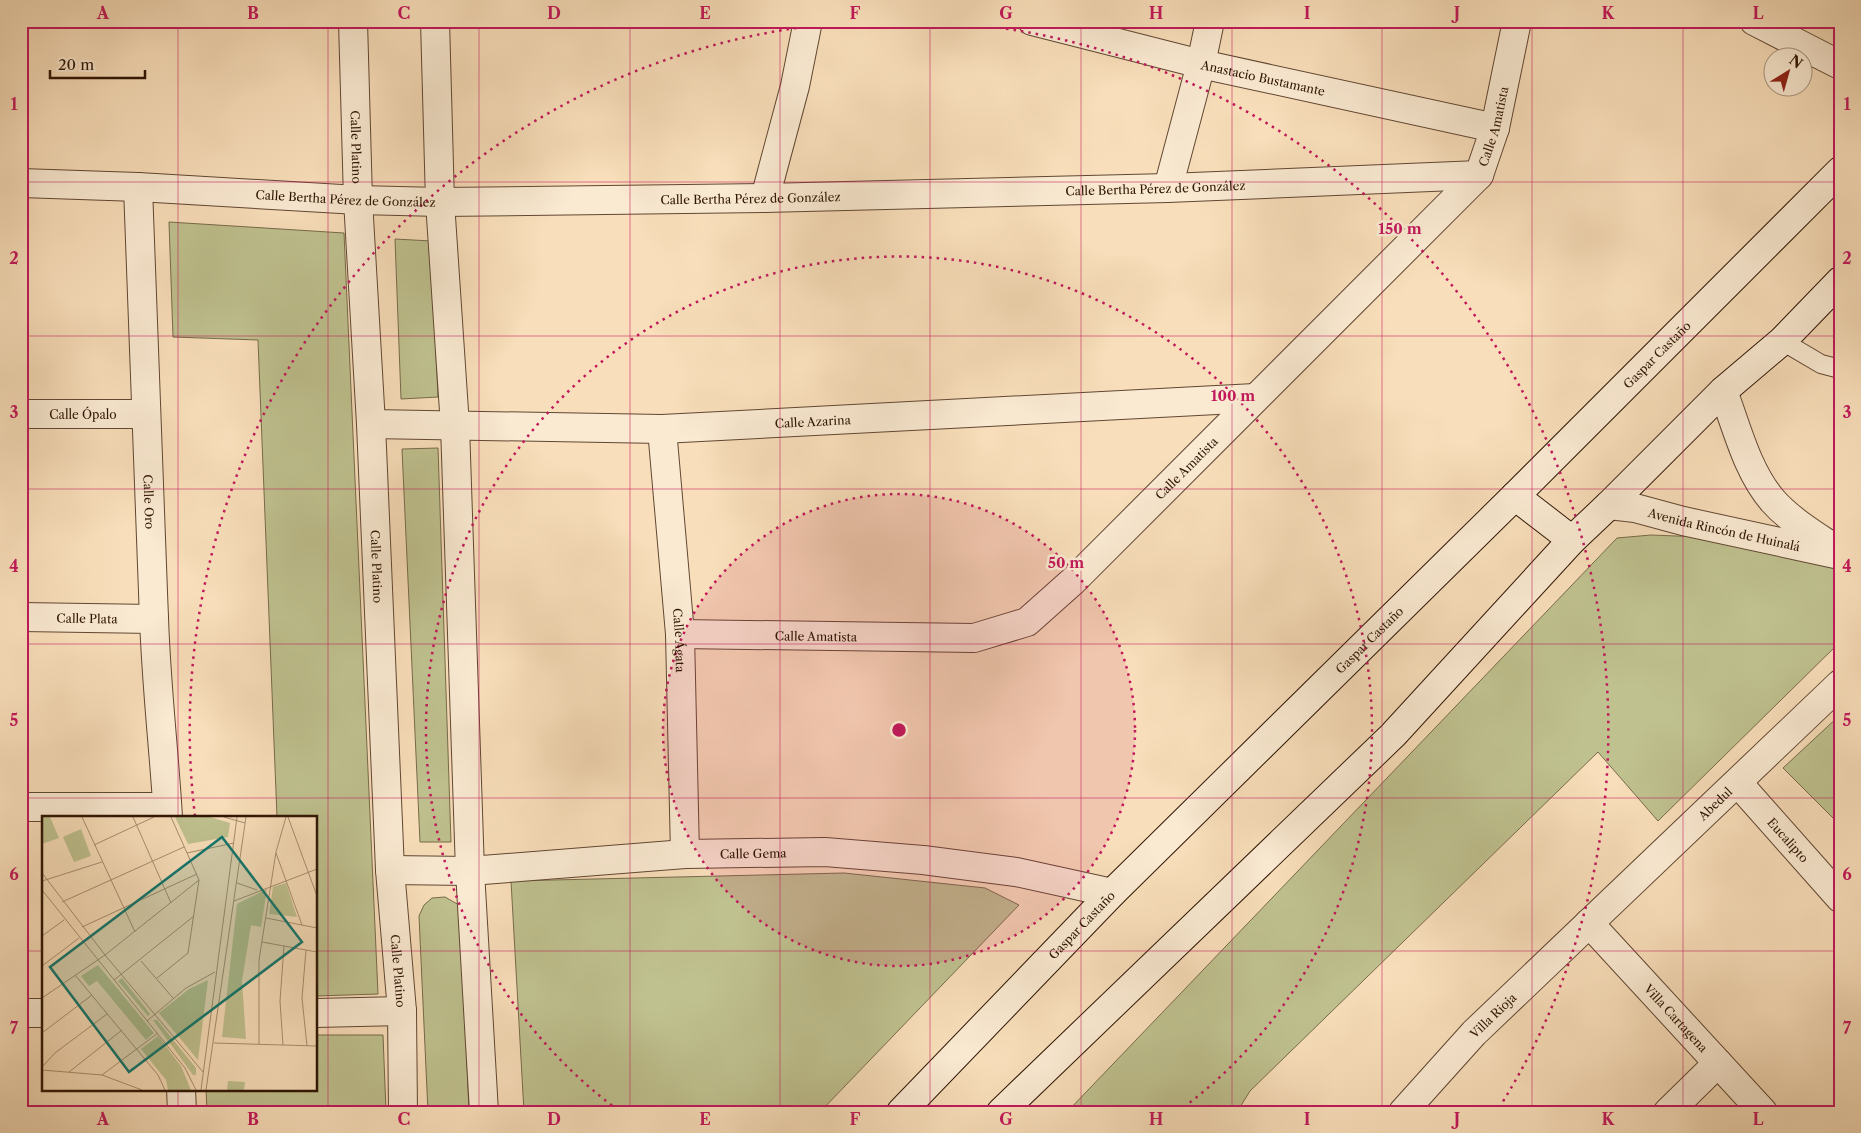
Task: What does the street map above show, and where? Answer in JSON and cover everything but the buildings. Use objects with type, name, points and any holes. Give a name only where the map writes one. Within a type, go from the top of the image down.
[{"type":"street","name":"Calle Platino","points":[[353,21],[358,200],[372,424],[390,870],[402,1011],[403,1112]]},
{"type":"street","points":[[435,21],[440,202],[455,426],[470,871],[484,1112]]},
{"type":"street","points":[[766,198],[795,86],[808,21]]},
{"type":"street","name":"Anastacio Bustamante","points":[[1032,21],[1201,64],[1495,128]]},
{"type":"street","points":[[1168,188],[1201,64],[1210,21]]},
{"type":"street","name":"Calle Amatista","points":[[680,634],[974,638],[1027,622],[1073,581],[1479,175],[1495,128],[1517,21]]},
{"type":"street","points":[[1754,21],[1840,65]]},
{"type":"street","name":"Gaspar Castaño","points":[[901,1112],[1112,893],[1515,496],[1840,171]]},
{"type":"street","name":"Calle Bertha Pérez de González","points":[[21,183],[358,200],[440,202],[766,198],[1168,188],[1479,175]]},
{"type":"street","name":"Calle Oro","points":[[138,188],[154,619],[168,812]]},
{"type":"street","points":[[1002,1112],[1393,735],[1572,540],[1723,392],[1782,341],[1840,281]]},
{"type":"street","name":"Avenida Rincón de Huinalá","points":[[1723,392],[1754,471],[1773,501],[1803,527],[1840,553]]},
{"type":"street","name":"Calle Azarina","points":[[372,424],[662,429],[1255,398]]},
{"type":"street","name":"Calle Ópalo","points":[[21,414],[145,414]]},
{"type":"street","name":"Calle Ágata","points":[[662,429],[680,634],[685,854]]},
{"type":"street","points":[[1515,496],[1572,540]]},
{"type":"street","name":"Avenida Rincón de Huinalá","points":[[1609,505],[1635,508],[1683,522],[1840,553]]},
{"type":"street","name":"Calle Plata","points":[[21,617],[154,619]]},
{"type":"street","name":"Abedul","points":[[1589,923],[1840,684]]},
{"type":"street","name":"Eucalipto","points":[[1738,783],[1840,898]]},
{"type":"street","points":[[21,807],[168,812]]},
{"type":"street","name":"Calle Gema","points":[[390,870],[470,871],[685,854],[825,852],[923,860],[1016,872],[1112,893]]},
{"type":"street","name":"Villa Cartagena","points":[[1589,923],[1763,1112]]},
{"type":"street","name":"Villa Rioja","points":[[1403,1112],[1474,1033],[1589,923]]},
{"type":"street","points":[[318,1013],[402,1011]]},
{"type":"street","points":[[21,1013],[42,1013]]},
{"type":"street","points":[[1668,1112],[1718,1063]]},
{"type":"street","points":[[181,1090],[182,1112]]},
{"type":"lane","points":[[1782,341],[1821,364],[1840,369]]},
{"type":"green space","points":[[169,222],[344,233],[378,994],[318,996],[318,816],[277,816],[258,340],[173,337]]},
{"type":"green space","points":[[395,239],[431,241],[438,397],[401,399]]},
{"type":"green space","points":[[438,448],[451,842],[420,842],[402,449]]},
{"type":"green space","points":[[1651,535],[1752,539],[1840,570],[1840,642],[1658,821],[1598,752],[1250,1091],[1237,1112],[1067,1112],[1617,538]]},
{"type":"green space","points":[[1840,715],[1840,825],[1783,768]]},
{"type":"green space","points":[[844,873],[985,888],[1019,905],[820,1112],[524,1112],[511,881]]},
{"type":"green space","points":[[445,897],[459,905],[461,919],[469,1112],[428,1112],[419,916],[424,905],[432,898]]},
{"type":"green space","points":[[318,1035],[383,1035],[386,1112],[207,1112],[206,1090],[318,1090]]}]
